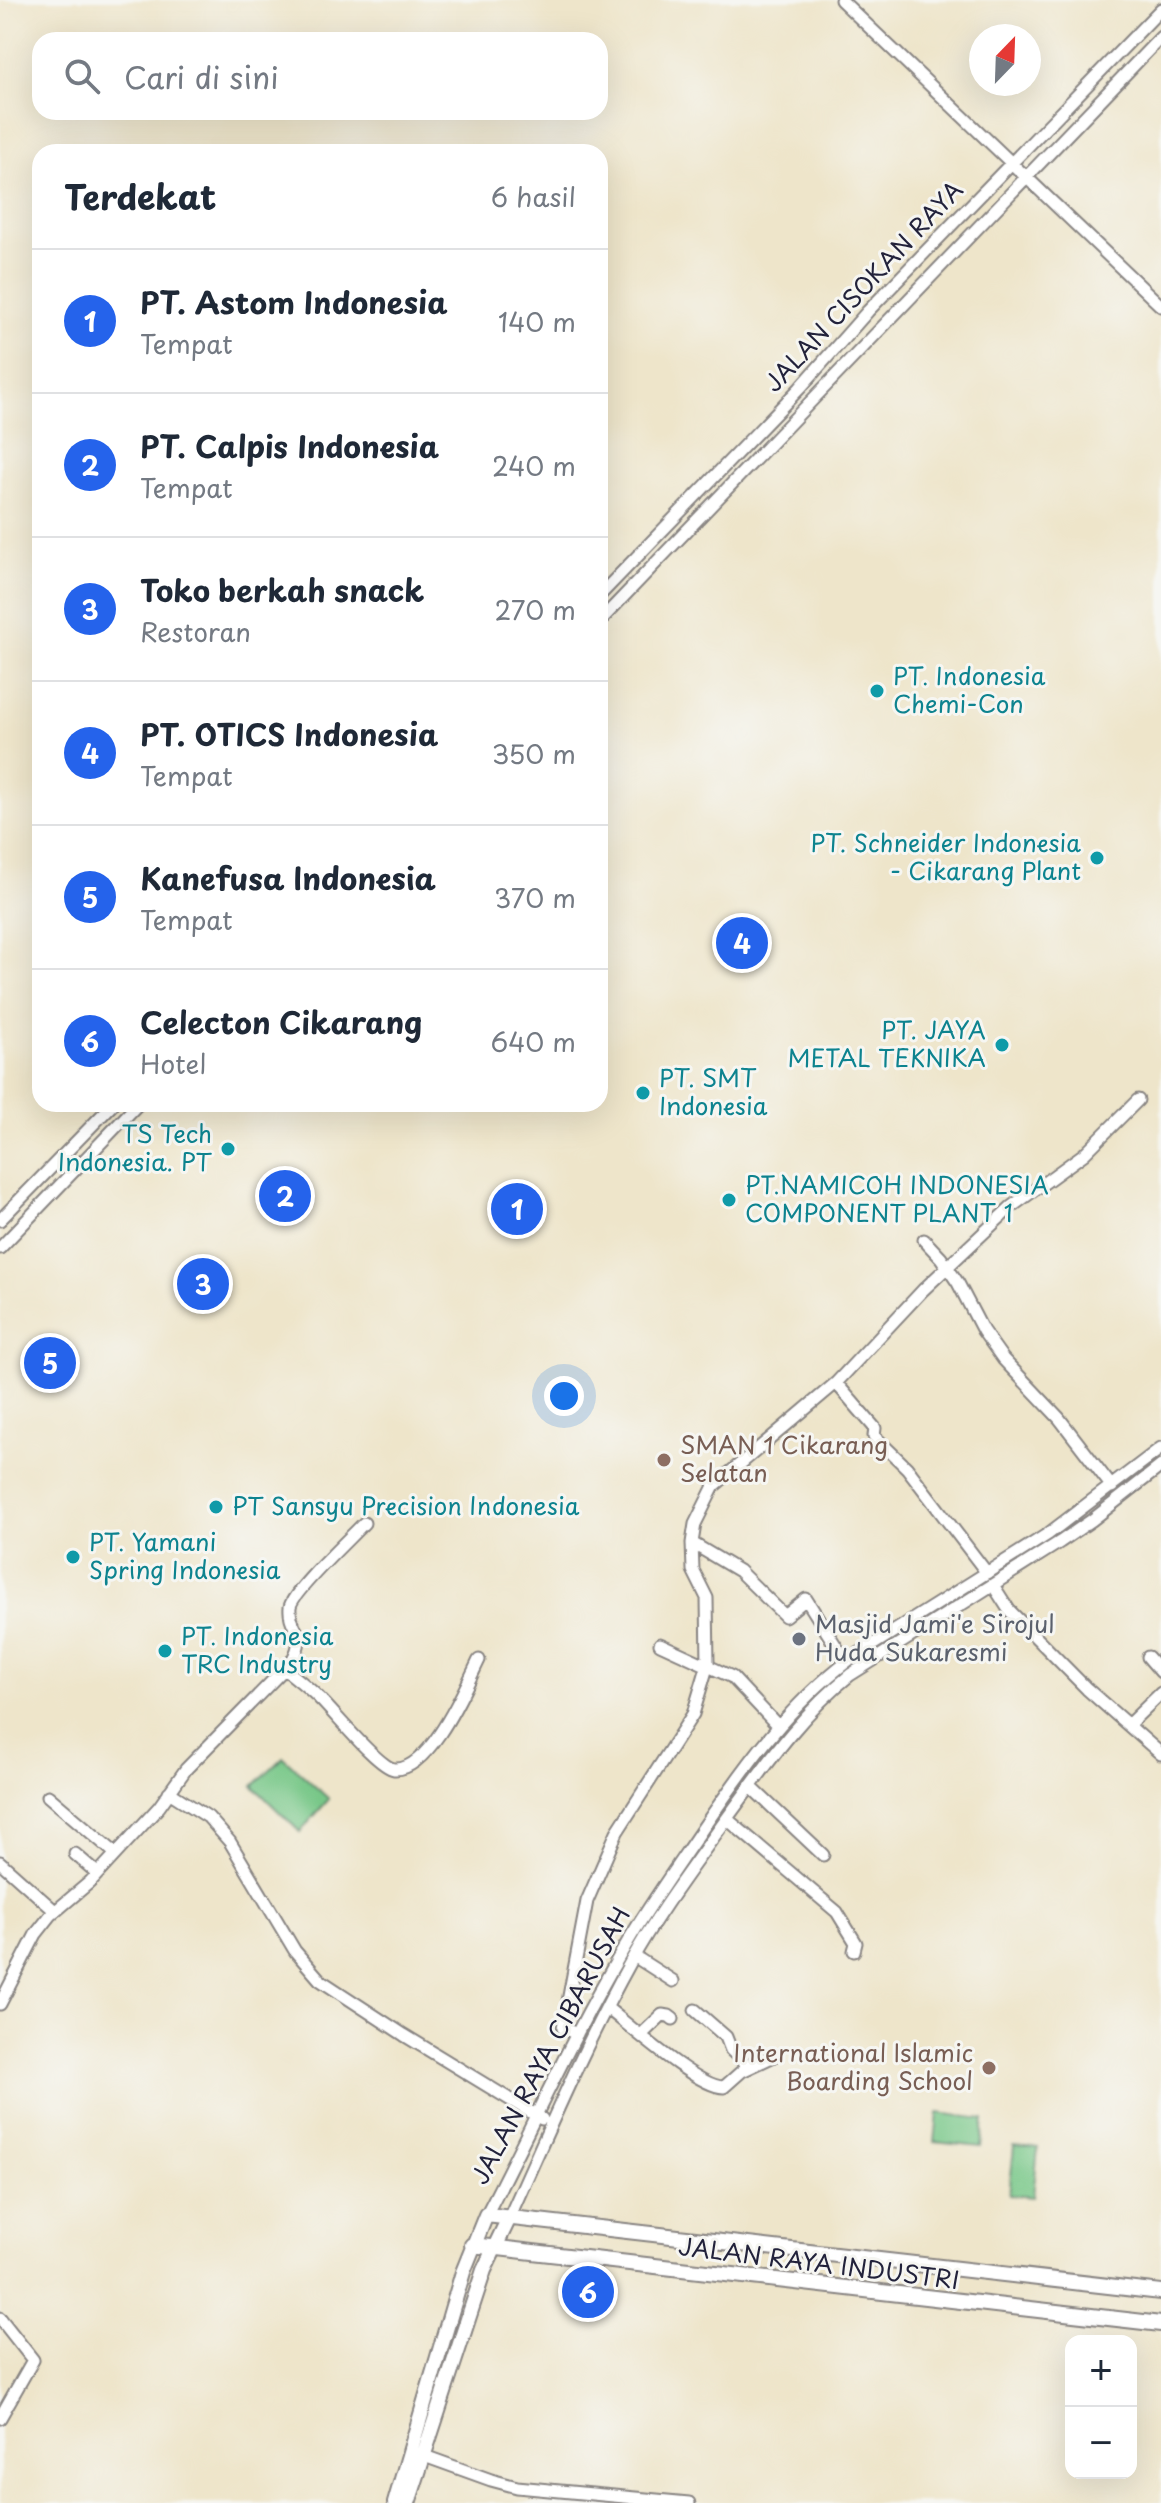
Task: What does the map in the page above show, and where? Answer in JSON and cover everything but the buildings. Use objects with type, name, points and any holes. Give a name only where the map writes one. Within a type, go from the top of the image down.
[{"type":"main road","name":"JALAN RAYA INDUSTRI","points":[[486,2215],[508,2220],[1161,2292]]},
{"type":"main road","name":"JALAN RAYA CIBARUSAH","points":[[408,2503],[450,2311],[472,2245],[486,2215]]},
{"type":"main road","name":"JALAN RAYA CIBARUSAH","points":[[395,2503],[417,2454],[493,2249],[508,2220]]},
{"type":"main road","name":"JALAN RAYA INDUSTRI","points":[[472,2245],[1161,2324]]},
{"type":"street","points":[[841,0],[1161,306]]},
{"type":"street","name":"JALAN CISOKAN RAYA","points":[[608,587],[782,407],[868,311],[1161,9]]},
{"type":"street","name":"JALAN CISOKAN RAYA","points":[[608,613],[1161,37]]},
{"type":"street","points":[[577,2034],[563,2028],[587,1901],[617,1832],[693,1714],[708,1664],[707,1598],[693,1570],[692,1543],[695,1524],[714,1486],[836,1383],[911,1302],[1011,1207],[1084,1154],[1138,1100]]},
{"type":"street","points":[[0,1220],[105,1112]]},
{"type":"street","points":[[0,1248],[130,1112]]},
{"type":"street","points":[[924,1240],[948,1266],[990,1343],[1059,1418],[1112,1487]]},
{"type":"street","points":[[836,1383],[875,1428],[874,1436],[907,1468],[987,1573]]},
{"type":"street","name":"JALAN RAYA CIBARUSAH","points":[[486,2215],[577,2034],[643,1917],[731,1787],[778,1726],[846,1662],[1048,1534],[1161,1448]]},
{"type":"street","name":"JALAN RAYA CIBARUSAH","points":[[508,2220],[634,1956],[773,1754],[840,1683],[1092,1520],[1161,1466]]},
{"type":"street","points":[[0,2004],[36,1934],[55,1911],[78,1894],[159,1807],[195,1759],[285,1669],[300,1641],[290,1610],[292,1603],[364,1523]]},
{"type":"street","points":[[692,1543],[739,1571],[785,1616],[806,1599],[846,1662]]},
{"type":"street","points":[[993,1585],[1009,1610],[1087,1689],[1161,1754]]},
{"type":"street","points":[[660,1644],[708,1664],[739,1682],[778,1726]]},
{"type":"street","points":[[1148,1657],[1161,1672]]},
{"type":"street","points":[[285,1669],[319,1698],[377,1760],[398,1769],[415,1761],[454,1714],[479,1660]]},
{"type":"street","points":[[830,1674],[840,1683]]},
{"type":"street","points":[[1128,1725],[1161,1693]]},
{"type":"street","points":[[788,1715],[799,1725]]},
{"type":"street","points":[[750,1786],[823,1855]]},
{"type":"street","points":[[169,1792],[208,1817],[230,1842],[295,1951],[320,1980],[551,2125]]},
{"type":"street","points":[[48,1796],[115,1853]]},
{"type":"street","points":[[727,1819],[837,1912],[856,1943],[854,1951]]},
{"type":"street","points":[[75,1854],[97,1873]]},
{"type":"street","points":[[0,1862],[55,1911]]},
{"type":"street","points":[[634,1956],[673,1981]]},
{"type":"street","points":[[607,2008],[714,2087],[724,2087],[749,2067],[774,2056]]},
{"type":"street","points":[[695,2010],[726,2037],[731,2050],[749,2067]]},
{"type":"street","points":[[641,2035],[658,2017],[668,2015],[673,2019]]},
{"type":"street","points":[[0,2318],[33,2360],[0,2418]]},
{"type":"street","points":[[417,2454],[504,2484],[588,2499],[689,2503]]},
{"type":"green space","points":[[283,1757],[329,1799],[300,1832],[253,1786]]},
{"type":"green space","points":[[938,2113],[984,2119],[981,2147],[935,2142]]},
{"type":"green space","points":[[1014,2146],[1038,2148],[1033,2197],[1009,2195]]},
{"type":"place","name":"PT. Indonesia Chemi-Con","points":[[877,691]]},
{"type":"place","name":"PT. Schneider Indonesia - Cikarang Plant","points":[[1097,858]]},
{"type":"place","name":"PT. OTICS Indonesia","points":[[742,943]]},
{"type":"place","name":"PT. JAYA METAL TEKNIKA","points":[[1002,1045]]},
{"type":"place","name":"PT. SMT Indonesia","points":[[643,1093]]},
{"type":"place","name":"TS Tech Indonesia. PT","points":[[228,1149]]},
{"type":"place","name":"PT. Calpis Indonesia","points":[[285,1196]]},
{"type":"place","name":"PT.NAMICOH INDONESIA COMPONENT PLANT 1","points":[[729,1200]]},
{"type":"place","name":"PT. Astom Indonesia","points":[[517,1209]]},
{"type":"place","name":"Toko berkah snack","points":[[203,1284]]},
{"type":"place","name":"Kanefusa Indonesia","points":[[50,1363]]},
{"type":"place","name":"SMAN 1 Cikarang Selatan","points":[[664,1460]]},
{"type":"place","name":"PT Sansyu Precision Indonesia","points":[[216,1507]]},
{"type":"place","name":"PT. Yamani Spring Indonesia","points":[[73,1557]]},
{"type":"place","name":"Masjid Jami'e Sirojul Huda Sukaresmi","points":[[799,1639]]},
{"type":"place","name":"PT. Indonesia TRC Industry","points":[[165,1651]]},
{"type":"place","name":"International Islamic Boarding School","points":[[989,2068]]},
{"type":"place","name":"Celecton Cikarang","points":[[588,2292]]}]
